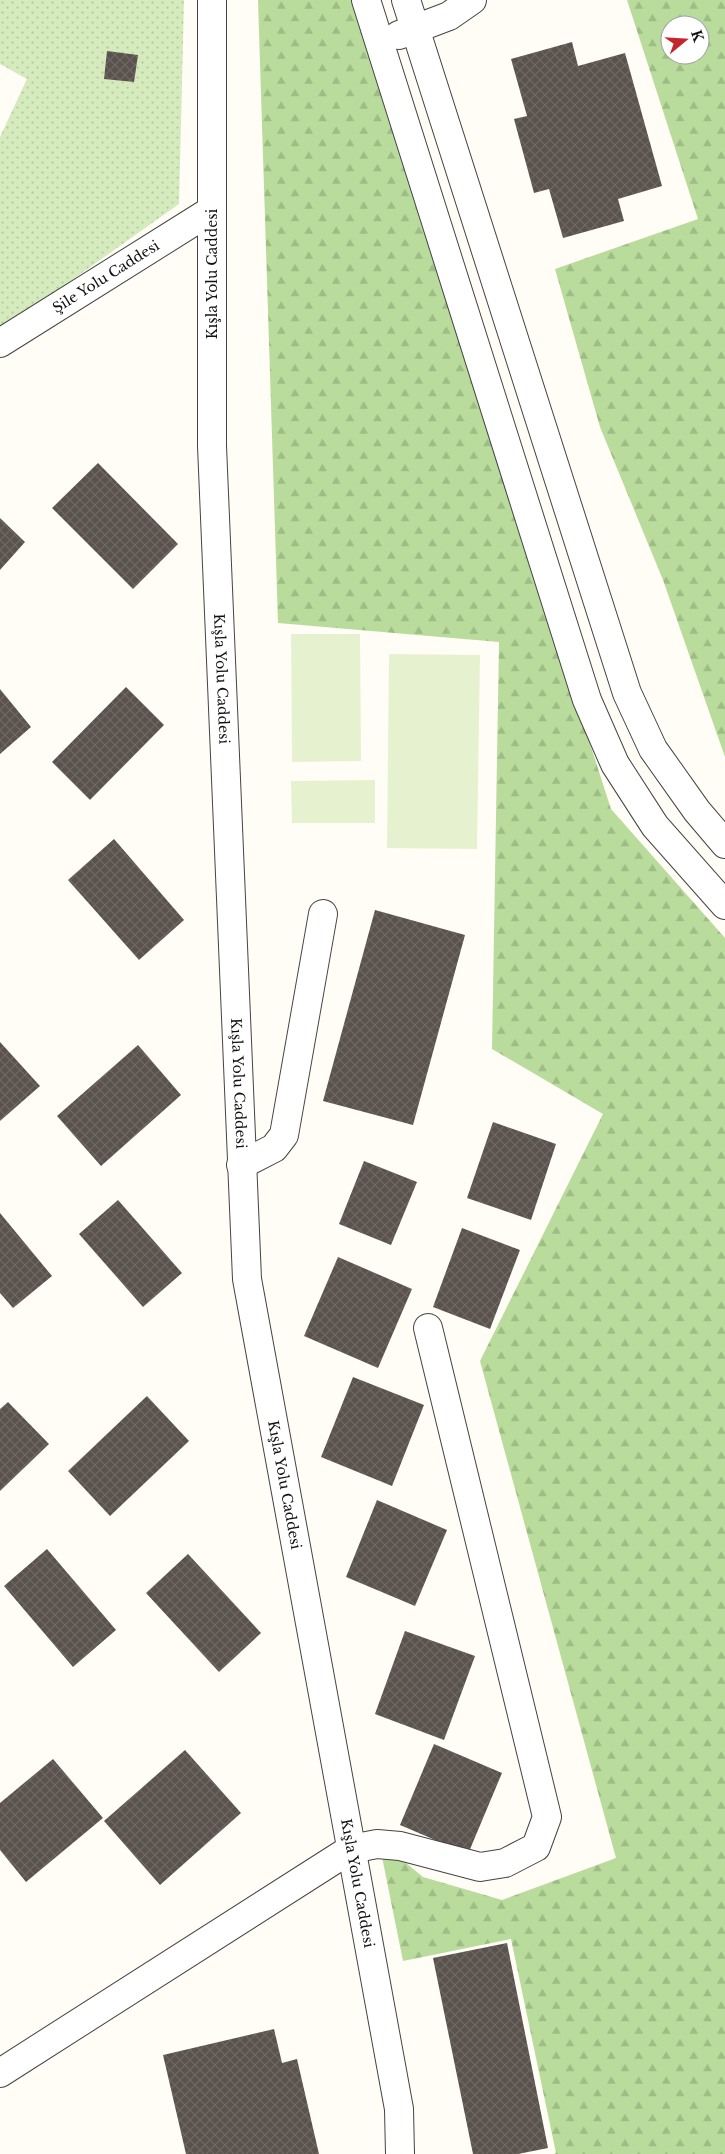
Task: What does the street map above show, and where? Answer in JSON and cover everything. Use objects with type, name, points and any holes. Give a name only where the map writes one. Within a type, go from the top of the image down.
[{"type":"street","name":"Kışla Yolu Caddesi","points":[[212,0],[212,446],[246,1279],[399,2108],[400,2154]]},
{"type":"street","points":[[366,0],[587,700],[615,764],[655,826],[725,905]]},
{"type":"street","points":[[406,0],[627,693],[653,749],[697,811],[725,844]]},
{"type":"street","points":[[379,42],[416,30],[449,16],[472,0]]},
{"type":"street","name":"Şile Yolu Caddesi","points":[[0,343],[212,210]]},
{"type":"street","points":[[465,314],[502,302]]},
{"type":"street","points":[[555,597],[592,585]]},
{"type":"street","points":[[602,733],[637,714]]},
{"type":"street","points":[[241,1165],[274,1148],[284,1135],[322,914]]},
{"type":"street","points":[[0,2072],[351,1849],[377,1844],[400,1846],[480,1867],[505,1864],[536,1847],[547,1817],[428,1328]]},
{"type":"green space","points":[[0,0],[184,0],[179,204],[0,331],[0,137],[27,79],[0,64]]},
{"type":"green space","points":[[258,0],[351,0],[611,809],[725,938],[725,2154],[554,2154],[556,2153],[511,1939],[403,1961],[382,1857],[400,1858],[423,1877],[502,1900],[616,1858],[480,1361],[603,1114],[492,1049],[499,642],[278,623]]},
{"type":"green space","points":[[627,0],[725,0],[725,757],[663,580],[600,427],[555,269],[698,219]]},
{"type":"green space","points":[[291,634],[360,634],[361,761],[292,762]]},
{"type":"green space","points":[[389,654],[480,655],[477,849],[387,848]]},
{"type":"green space","points":[[375,780],[375,823],[292,823],[291,781]]},
{"type":"building","points":[[572,42],[578,66],[625,53],[662,186],[618,199],[624,221],[563,238],[549,189],[534,193],[514,119],[527,116],[511,59]]},
{"type":"building","points":[[107,51],[138,55],[134,82],[104,79]]},
{"type":"building","points":[[98,463],[178,544],[133,589],[52,508]]},
{"type":"building","points":[[0,518],[25,542],[0,570]]},
{"type":"building","points":[[126,687],[164,725],[90,800],[52,762]]},
{"type":"building","points":[[0,689],[31,727],[0,754]]},
{"type":"building","points":[[114,839],[184,920],[139,960],[68,880]]},
{"type":"building","points":[[375,910],[465,935],[413,1125],[323,1101]]},
{"type":"building","points":[[0,1042],[40,1086],[0,1121]]},
{"type":"building","points":[[138,1045],[181,1095],[101,1166],[57,1116]]},
{"type":"building","points":[[493,1122],[556,1144],[531,1220],[467,1198]]},
{"type":"building","points":[[364,1161],[417,1182],[391,1245],[339,1224]]},
{"type":"building","points":[[118,1200],[182,1273],[143,1307],[79,1234]]},
{"type":"building","points":[[0,1213],[52,1276],[13,1308],[0,1293]]},
{"type":"building","points":[[462,1228],[520,1250],[490,1329],[433,1307]]},
{"type":"building","points":[[338,1257],[412,1289],[378,1368],[304,1336]]},
{"type":"building","points":[[353,1377],[424,1405],[392,1486],[321,1457]]},
{"type":"building","points":[[147,1396],[189,1441],[110,1516],[68,1471]]},
{"type":"building","points":[[8,1402],[49,1444],[0,1491],[0,1409]]},
{"type":"building","points":[[377,1500],[447,1530],[415,1606],[346,1577]]},
{"type":"building","points":[[47,1549],[116,1630],[73,1667],[4,1586]]},
{"type":"building","points":[[188,1554],[261,1633],[219,1672],[146,1593]]},
{"type":"building","points":[[405,1631],[475,1656],[444,1740],[375,1714]]},
{"type":"building","points":[[434,1744],[502,1773],[468,1854],[400,1825]]},
{"type":"building","points":[[185,1750],[241,1813],[160,1885],[104,1821]]},
{"type":"building","points":[[53,1759],[103,1818],[26,1882],[0,1850],[0,1803]]},
{"type":"building","points":[[507,1943],[548,2148],[518,2154],[473,2154],[433,1958]]},
{"type":"building","points":[[274,2029],[282,2063],[297,2059],[319,2154],[186,2154],[163,2055]]}]
